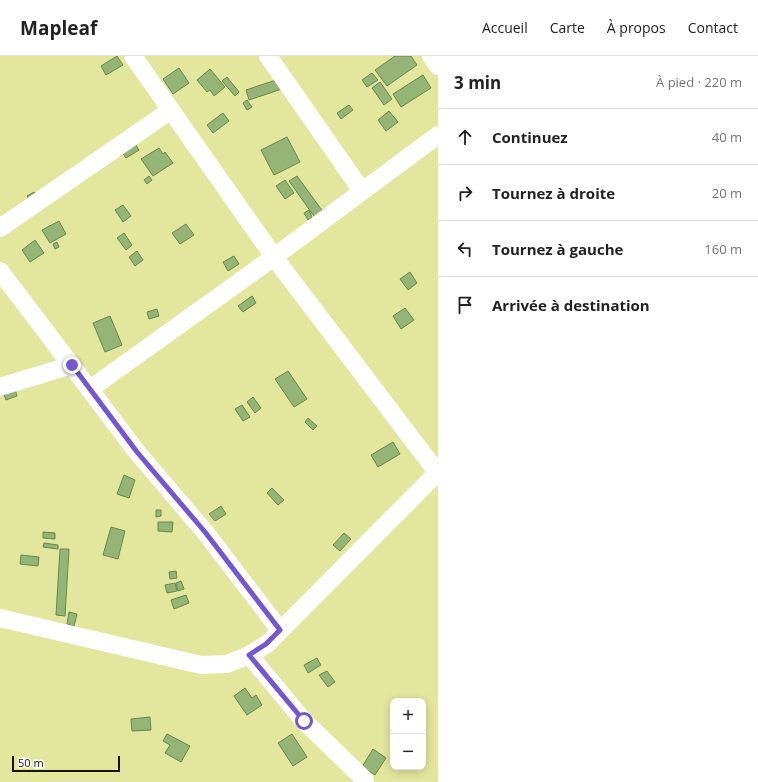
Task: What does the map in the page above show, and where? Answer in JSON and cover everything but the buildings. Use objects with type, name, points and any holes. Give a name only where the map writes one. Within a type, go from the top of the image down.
[{"type":"street","points":[[0,618],[201,665],[227,664],[249,655],[266,644],[438,472],[274,257],[133,56]]},
{"type":"street","points":[[268,56],[362,191]]},
{"type":"street","points":[[431,56],[438,66]]},
{"type":"street","points":[[0,228],[171,110]]},
{"type":"street","points":[[90,389],[274,257],[438,135]]},
{"type":"street","points":[[0,271],[137,452],[205,532],[280,630]]},
{"type":"street","points":[[0,387],[72,365]]},
{"type":"street","points":[[249,655],[304,721],[365,780]]},
{"type":"route","points":[[72,365],[137,452],[205,532],[280,630],[266,644],[249,655],[304,721]]}]
